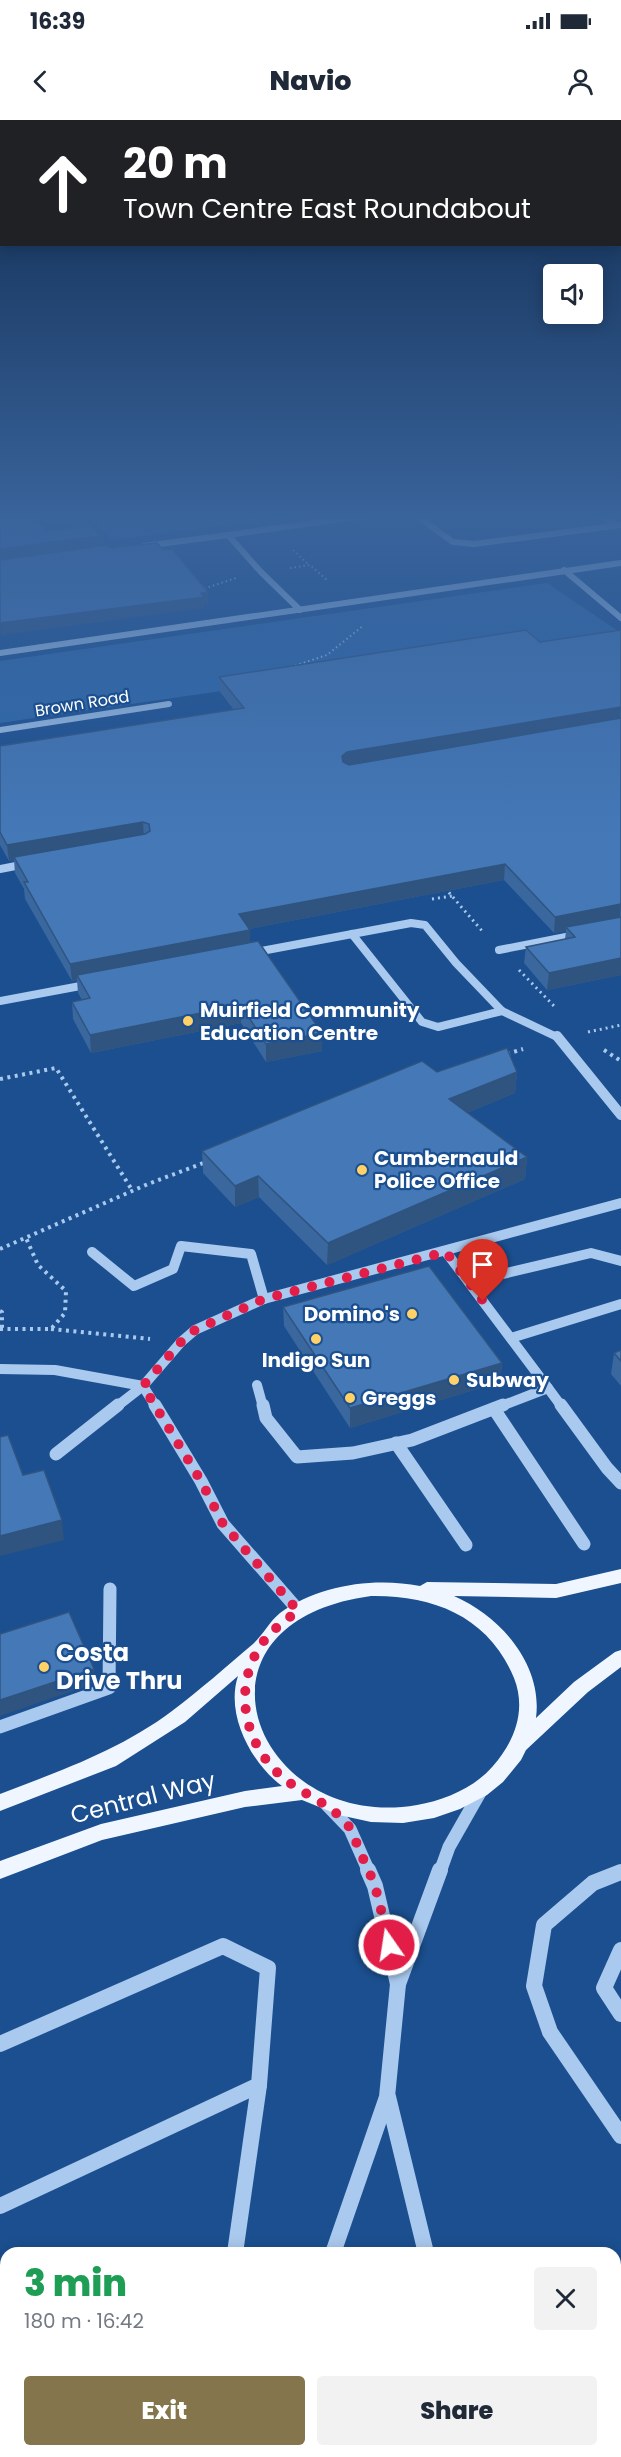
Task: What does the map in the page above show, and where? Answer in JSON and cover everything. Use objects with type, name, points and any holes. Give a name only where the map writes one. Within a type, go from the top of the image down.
[{"type":"main road","points":[[621,1576],[556,1592],[391,1589],[342,1593],[315,1602],[298,1611],[277,1627],[260,1647],[250,1668],[244,1689],[245,1712],[251,1734],[263,1756],[274,1769],[302,1792],[357,1813],[391,1816],[424,1812],[456,1803],[483,1788],[504,1768],[520,1745],[582,1687],[621,1657]]},
{"type":"main road","points":[[391,1589],[437,1597],[459,1606],[479,1618],[510,1648],[520,1666],[526,1686],[528,1706],[526,1726],[520,1745]]},
{"type":"main road","name":"Central Way","points":[[0,1803],[109,1760],[141,1741],[201,1699],[260,1647]]},
{"type":"main road","name":"Central Way","points":[[0,1870],[101,1832],[245,1799],[302,1792]]},
{"type":"street","points":[[0,652],[214,622]]},
{"type":"street","name":"Brown Road","points":[[0,730],[169,704]]},
{"type":"street","points":[[0,869],[33,863]]},
{"type":"street","points":[[246,954],[411,923],[425,925],[456,963],[501,1011],[558,1037],[621,1114]]},
{"type":"street","points":[[352,934],[422,1022],[438,1027],[501,1011]]},
{"type":"street","points":[[499,950],[586,934]]},
{"type":"street","points":[[0,1001],[106,981]]},
{"type":"street","points":[[56,1454],[143,1386],[181,1342],[195,1330],[264,1299],[446,1252],[621,1203]]},
{"type":"street","points":[[92,1252],[134,1286],[173,1269],[181,1246],[251,1254],[264,1299]]},
{"type":"street","points":[[446,1252],[607,1468],[621,1483]]},
{"type":"street","points":[[469,1282],[591,1253],[621,1261]]},
{"type":"street","points":[[511,1338],[621,1304]]},
{"type":"street","points":[[0,1369],[55,1370],[143,1386],[201,1481],[223,1524],[298,1611]]},
{"type":"street","points":[[257,1385],[266,1418],[297,1456],[353,1453],[412,1440],[548,1388]]},
{"type":"street","points":[[494,1409],[584,1544]]},
{"type":"street","points":[[396,1443],[466,1545]]},
{"type":"street","points":[[0,1727],[109,1688],[110,1589]]},
{"type":"street","points":[[335,2247],[387,2097],[398,1984],[449,1847],[483,1788]]},
{"type":"street","points":[[326,1803],[350,1829],[375,1886],[398,1984]]},
{"type":"street","points":[[621,1872],[593,1882],[544,1924],[534,1986],[550,2032],[621,2136]]},
{"type":"street","points":[[0,2044],[223,1946],[268,1968],[259,2085],[236,2247]]},
{"type":"street","points":[[621,1950],[604,1988],[621,2014]]},
{"type":"street","points":[[0,2206],[259,2085]]},
{"type":"street","points":[[387,2097],[424,2247]]},
{"type":"path","points":[[286,669],[327,655],[367,623]]},
{"type":"path","points":[[444,886],[499,950],[556,1008]]},
{"type":"path","points":[[430,900],[452,896]]},
{"type":"path","points":[[505,1054],[558,1037],[621,1025]]},
{"type":"path","points":[[580,1034],[621,1061]]},
{"type":"path","points":[[0,1079],[56,1068],[132,1190]]},
{"type":"path","points":[[0,1249],[132,1190],[215,1158]]},
{"type":"path","points":[[26,1238],[38,1265],[66,1292],[65,1313],[51,1329]]},
{"type":"path","points":[[0,1311],[2,1312],[1,1329],[51,1329],[181,1342]]},
{"type":"shaded area","points":[[273,622],[605,622],[621,633],[0,723],[0,661]]},
{"type":"building","points":[[526,630],[540,642],[621,630],[621,707],[347,752],[342,756],[343,762],[349,765],[621,718],[621,904],[555,917],[505,864],[239,914],[250,930],[70,964],[24,882],[28,882],[14,857],[145,834],[150,831],[149,824],[143,822],[7,845],[0,832],[0,746],[244,708],[219,677]]},
{"type":"building","points":[[621,917],[621,958],[549,973],[526,947],[575,937],[566,927]]},
{"type":"building","points":[[258,941],[322,1033],[266,1044],[241,1005],[90,1035],[72,1002],[90,998],[77,975]]},
{"type":"building","name":"Cumbernauld Police Office","points":[[507,1048],[517,1072],[449,1099],[527,1157],[328,1243],[258,1176],[235,1186],[202,1151],[422,1061],[437,1072]]},
{"type":"building","points":[[429,1266],[502,1363],[350,1408],[283,1307]]},
{"type":"building","points":[[621,1350],[621,1361],[614,1353]]},
{"type":"building","points":[[8,1435],[23,1475],[44,1470],[62,1520],[0,1536],[0,1437]]},
{"type":"building","name":"Costa Drive Thru","points":[[69,1612],[94,1669],[0,1700],[0,1634]]},
{"type":"place","name":"Muirfield Community Education Centre","points":[[188,1021]]},
{"type":"place","name":"Cumbernauld Police Office","points":[[362,1170]]},
{"type":"place","name":"Domino's","points":[[412,1314]]},
{"type":"place","name":"Indigo Sun","points":[[316,1339]]},
{"type":"place","name":"Subway","points":[[454,1380]]},
{"type":"place","name":"Greggs","points":[[350,1398]]},
{"type":"place","name":"Costa Drive Thru","points":[[44,1667]]},
{"type":"route","points":[[389,1945],[375,1886],[350,1829],[326,1803],[302,1792],[280,1775],[263,1756],[251,1734],[245,1712],[244,1689],[250,1668],[260,1647],[277,1627],[298,1611],[223,1524],[201,1481],[164,1424],[143,1386],[181,1342],[195,1330],[264,1299],[446,1252],[483,1301]]}]
